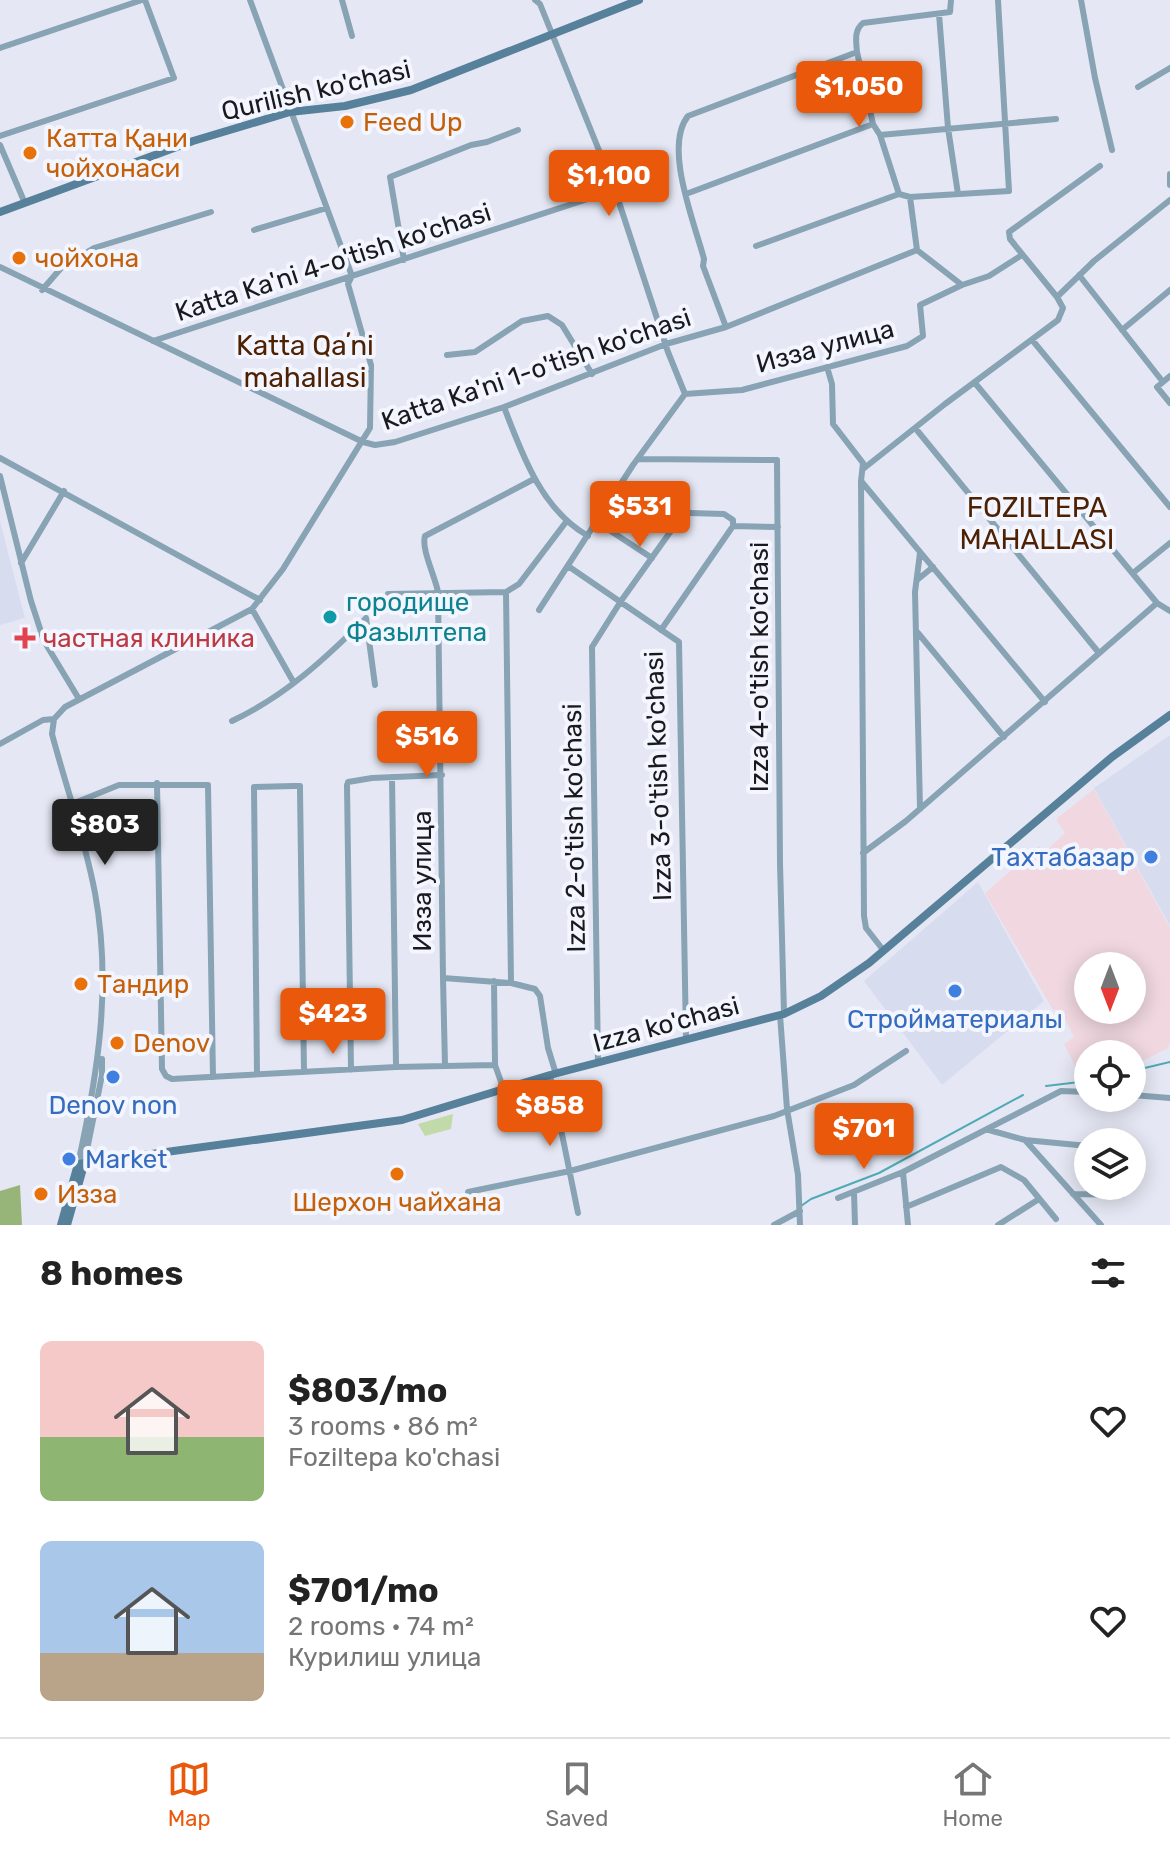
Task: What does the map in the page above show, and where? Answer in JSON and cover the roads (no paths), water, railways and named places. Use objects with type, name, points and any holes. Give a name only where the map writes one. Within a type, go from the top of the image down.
[{"type":"main road","name":"Qurilish ko'chasi","points":[[0,212],[193,141],[290,112],[345,106],[411,90],[639,0]]},
{"type":"main road","name":"Izza ko'chasi","points":[[81,1164],[394,1121],[782,1014],[833,989],[884,951],[1093,772],[1170,715]]},
{"type":"main road","points":[[64,1225],[81,1164]]},
{"type":"street","points":[[0,48],[143,0],[174,78],[0,136]]},
{"type":"street","points":[[81,1164],[102,1075],[103,996],[99,917],[90,870],[52,734],[54,719],[65,707],[79,699],[252,609],[298,546],[363,442],[372,418],[371,365],[348,284],[352,276],[250,0]]},
{"type":"street","points":[[342,0],[352,36]]},
{"type":"street","points":[[535,0],[540,4],[615,190],[685,394],[638,459],[539,610]]},
{"type":"street","points":[[899,194],[880,135],[873,124],[856,34],[863,23],[950,12],[951,0]]},
{"type":"street","points":[[756,246],[899,194],[910,197],[1009,191],[998,0]]},
{"type":"street","points":[[1081,0],[1112,150]]},
{"type":"street","points":[[939,14],[948,128],[958,194]]},
{"type":"street","points":[[726,327],[703,266],[704,259],[686,194],[678,143],[682,124],[688,116],[857,52]]},
{"type":"street","points":[[1138,87],[1170,68]]},
{"type":"street","points":[[880,135],[1056,119]]},
{"type":"street","points":[[686,194],[873,124]]},
{"type":"street","points":[[404,260],[390,177],[518,130]]},
{"type":"street","points":[[0,145],[24,201]]},
{"type":"street","points":[[862,470],[1033,341],[1062,314],[1061,302],[1010,239],[1009,232],[1100,166]]},
{"type":"street","points":[[1170,174],[1170,185]]},
{"type":"street","name":"Katta Ka'ni 4-o'tish ko'chasi","points":[[153,341],[615,190]]},
{"type":"street","points":[[910,197],[917,250],[962,285],[989,276],[1022,255]]},
{"type":"street","points":[[1057,297],[1170,200]]},
{"type":"street","points":[[254,230],[327,208]]},
{"type":"street","points":[[42,290],[62,267],[94,248],[211,212]]},
{"type":"street","name":"Katta Ka'ni 1-o'tish ko'chasi","points":[[0,267],[42,290],[375,445],[395,442],[504,407],[666,344],[726,327],[917,250]]},
{"type":"street","points":[[1079,275],[1163,382]]},
{"type":"street","name":"Изза улица","points":[[685,394],[742,390],[907,346],[923,336],[920,305],[962,285]]},
{"type":"street","points":[[1122,330],[1170,290]]},
{"type":"street","points":[[447,355],[475,352],[522,321],[548,316],[562,325],[592,374]]},
{"type":"street","points":[[1033,341],[1170,507]]},
{"type":"street","points":[[827,367],[832,384],[833,424],[863,463],[864,916],[866,928],[884,951]]},
{"type":"street","points":[[1170,376],[1157,387],[1170,403]]},
{"type":"street","points":[[975,383],[1157,603],[1170,611]]},
{"type":"street","points":[[504,407],[534,479],[566,522],[588,536]]},
{"type":"street","points":[[916,429],[1099,653]]},
{"type":"street","points":[[0,458],[260,600]]},
{"type":"street","name":"Izza 4-o'tish ko'chasi","points":[[638,459],[777,460],[782,1014],[787,1109],[798,1175],[800,1225]]},
{"type":"street","points":[[0,476],[44,641],[79,699]]},
{"type":"street","name":"Изза улица","points":[[534,479],[425,536],[423,548],[433,566],[438,592],[443,978],[532,986],[538,992],[553,1075]]},
{"type":"street","points":[[861,481],[1045,702]]},
{"type":"street","points":[[21,563],[64,491]]},
{"type":"street","points":[[617,491],[644,510],[724,514],[733,520],[733,526],[661,630]]},
{"type":"street","name":"Izza 2-o'tish ko'chasi","points":[[598,1063],[592,647],[683,514]]},
{"type":"street","points":[[388,594],[506,592],[519,584],[566,522]]},
{"type":"street","points":[[597,522],[652,558]]},
{"type":"street","points":[[733,526],[778,527]]},
{"type":"street","points":[[1133,573],[1170,543]]},
{"type":"street","points":[[920,552],[917,580],[920,809]]},
{"type":"street","name":"Izza 3-o'tish ko'chasi","points":[[568,566],[679,642],[686,1039]]},
{"type":"street","points":[[917,580],[933,567]]},
{"type":"street","points":[[506,592],[511,983]]},
{"type":"street","points":[[863,853],[920,809],[1157,603]]},
{"type":"street","points":[[252,609],[294,683]]},
{"type":"street","points":[[232,721],[260,707],[294,683],[326,658],[366,618],[375,685]]},
{"type":"street","points":[[918,633],[1004,737]]},
{"type":"street","points":[[0,744],[43,720],[54,719]]},
{"type":"street","points":[[351,1070],[347,783],[442,775]]},
{"type":"street","points":[[392,777],[396,1067]]},
{"type":"street","points":[[157,783],[162,1069],[166,1076],[172,1079],[495,1065]]},
{"type":"street","points":[[72,804],[115,785],[208,785],[213,1077]]},
{"type":"street","points":[[257,1074],[254,787],[300,786],[304,1072]]},
{"type":"street","points":[[443,978],[445,1066]]},
{"type":"street","points":[[494,981],[495,1065],[504,1090]]},
{"type":"street","points":[[468,1192],[570,1171],[774,1116],[854,1085],[906,1051]]},
{"type":"street","points":[[553,1075],[578,1213]]},
{"type":"street","points":[[838,1198],[903,1172],[1061,1091],[1074,1091]]},
{"type":"street","points":[[1146,1096],[1170,1098]]},
{"type":"street","points":[[989,1130],[1025,1140],[1074,1145]]},
{"type":"street","points":[[1025,1140],[1101,1225]]},
{"type":"street","points":[[906,1207],[1001,1167],[1024,1180],[1056,1219]]},
{"type":"street","points":[[903,1172],[908,1225]]},
{"type":"street","points":[[854,1192],[855,1225]]},
{"type":"street","points":[[998,1225],[1039,1199]]},
{"type":"street","points":[[774,1225],[800,1210]]},
{"type":"waterway","points":[[1146,1068],[1170,1062]]},
{"type":"waterway","points":[[1046,1086],[1074,1083]]},
{"type":"waterway","points":[[801,1206],[811,1199],[879,1173],[1023,1095]]},
{"type":"place","name":"Feed Up","points":[[347,122]]},
{"type":"place","name":"Катта Қани чойхонаси","points":[[30,153]]},
{"type":"place","name":"чойхона","points":[[19,258]]},
{"type":"place","name":"городище Фазылтепа","points":[[330,617]]},
{"type":"place","name":"частная клиника","points":[[25,638]]},
{"type":"place","name":"Тахтабазар","points":[[1151,857]]},
{"type":"place","name":"Тандир","points":[[81,984]]},
{"type":"place","name":"Стройматериалы","points":[[955,991]]},
{"type":"place","name":"Denov","points":[[117,1043]]},
{"type":"place","name":"Denov non","points":[[113,1077]]},
{"type":"place","name":"Market","points":[[69,1159]]},
{"type":"place","name":"Шерхон чайхана","points":[[397,1174]]},
{"type":"place","name":"Изза","points":[[41,1194]]},
{"type":"district","name":"Katta Qaʼni mahallasi","points":[[305,361]]},
{"type":"district","name":"FOZILTEPA MAHALLASI","points":[[1037,523]]}]
